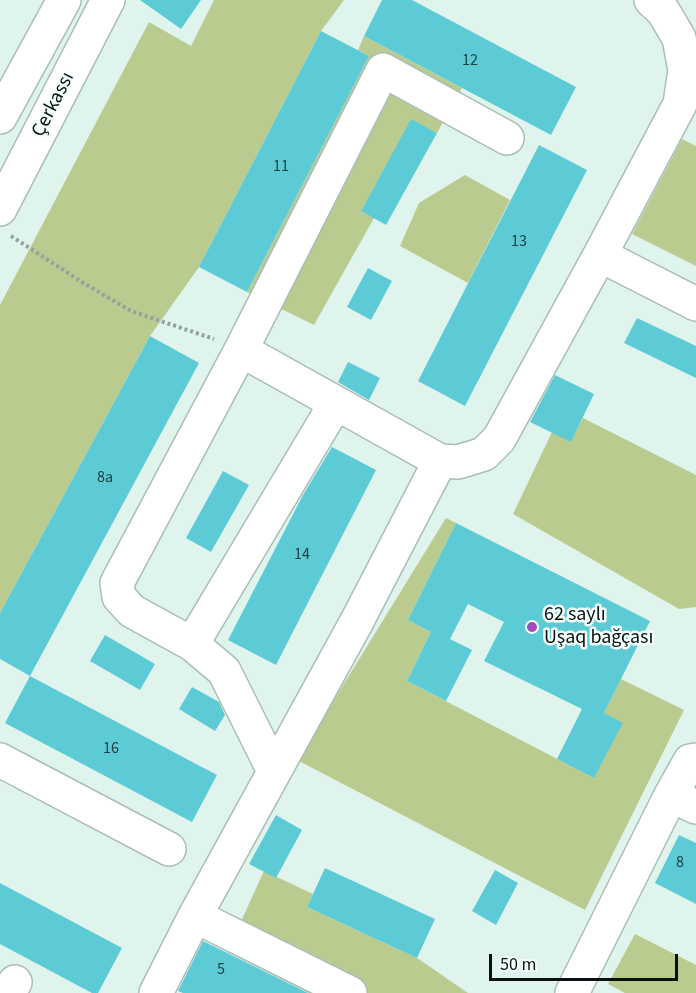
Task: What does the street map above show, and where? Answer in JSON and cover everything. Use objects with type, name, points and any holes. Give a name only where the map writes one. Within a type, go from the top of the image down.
[{"type":"street","name":"Çerkassı","points":[[4,221],[108,0]]},
{"type":"street","points":[[241,350],[440,461],[458,462],[484,454],[499,439],[680,104],[685,70],[679,38],[663,11],[651,0]]},
{"type":"street","name":"Çerkassı","points":[[0,117],[56,3]]},
{"type":"street","points":[[274,771],[224,672],[192,644],[132,611],[119,597],[117,583],[241,350],[383,70],[507,138]]},
{"type":"street","points":[[600,255],[696,304]]},
{"type":"street","points":[[192,644],[336,403]]},
{"type":"street","points":[[156,993],[195,916],[361,613],[440,461]]},
{"type":"street","points":[[0,760],[169,849]]},
{"type":"street","points":[[572,993],[684,801],[690,762],[696,760]]},
{"type":"street","points":[[195,916],[350,993]]},
{"type":"path","points":[[4,221],[82,282],[131,311],[241,350]]},
{"type":"green space","points":[[214,0],[344,0],[321,31],[199,267],[150,336],[0,613],[0,305],[149,22],[191,46]]},
{"type":"green space","points":[[364,36],[462,88],[437,133],[411,120],[361,211],[374,218],[314,325],[247,292],[369,56],[358,50]]},
{"type":"green space","points":[[682,139],[696,146],[696,266],[632,234]]},
{"type":"green space","points":[[465,175],[510,200],[468,283],[400,246],[419,203]]},
{"type":"green space","points":[[583,418],[696,475],[696,607],[679,609],[513,514],[552,432],[571,441]]},
{"type":"green space","points":[[446,518],[456,523],[408,620],[431,632],[407,681],[594,778],[622,723],[604,713],[621,679],[684,710],[585,910],[297,760]]},
{"type":"green space","points":[[264,871],[313,894],[307,907],[417,958],[468,993],[309,993],[227,952]]},
{"type":"green space","points":[[635,934],[696,965],[696,993],[625,993],[608,984]]},
{"type":"building","points":[[140,0],[201,0],[181,29]]},
{"type":"building","points":[[382,0],[412,0],[576,87],[551,135],[364,36]]},
{"type":"building","points":[[321,31],[369,56],[247,292],[199,267]]},
{"type":"building","points":[[411,119],[437,133],[386,225],[361,211]]},
{"type":"building","points":[[539,145],[587,170],[465,406],[418,381]]},
{"type":"building","points":[[368,268],[392,281],[371,320],[347,307]]},
{"type":"building","points":[[637,318],[696,346],[696,378],[624,343]]},
{"type":"building","points":[[150,336],[199,363],[30,676],[0,659],[0,613]]},
{"type":"building","points":[[348,362],[380,378],[369,400],[338,382]]},
{"type":"building","points":[[555,375],[594,394],[571,442],[530,422]]},
{"type":"building","points":[[332,447],[376,470],[276,665],[228,640],[303,495]]},
{"type":"building","points":[[223,471],[249,485],[211,552],[186,538]]},
{"type":"building","name":"62 saylı Uşaq bağçası","points":[[456,523],[650,621],[604,713],[623,723],[594,778],[557,759],[582,709],[484,661],[504,622],[468,604],[450,639],[472,650],[446,701],[407,681],[431,632],[408,620]]},
{"type":"building","points":[[105,635],[155,664],[140,690],[90,661]]},
{"type":"building","points":[[30,676],[217,775],[192,822],[5,723]]},
{"type":"building","points":[[192,687],[219,702],[225,715],[215,731],[179,709]]},
{"type":"building","points":[[276,815],[302,830],[276,878],[249,864]]},
{"type":"building","points":[[679,835],[696,843],[696,904],[655,883]]},
{"type":"building","points":[[325,868],[435,919],[417,958],[307,907]]},
{"type":"building","points":[[495,870],[518,883],[496,925],[472,911]]},
{"type":"building","points":[[0,883],[122,948],[98,993],[92,993],[0,944]]},
{"type":"building","points":[[203,941],[308,993],[183,993],[178,991]]},
{"type":"place","name":"62 saylı Uşaq bağçası","points":[[532,627]]}]
